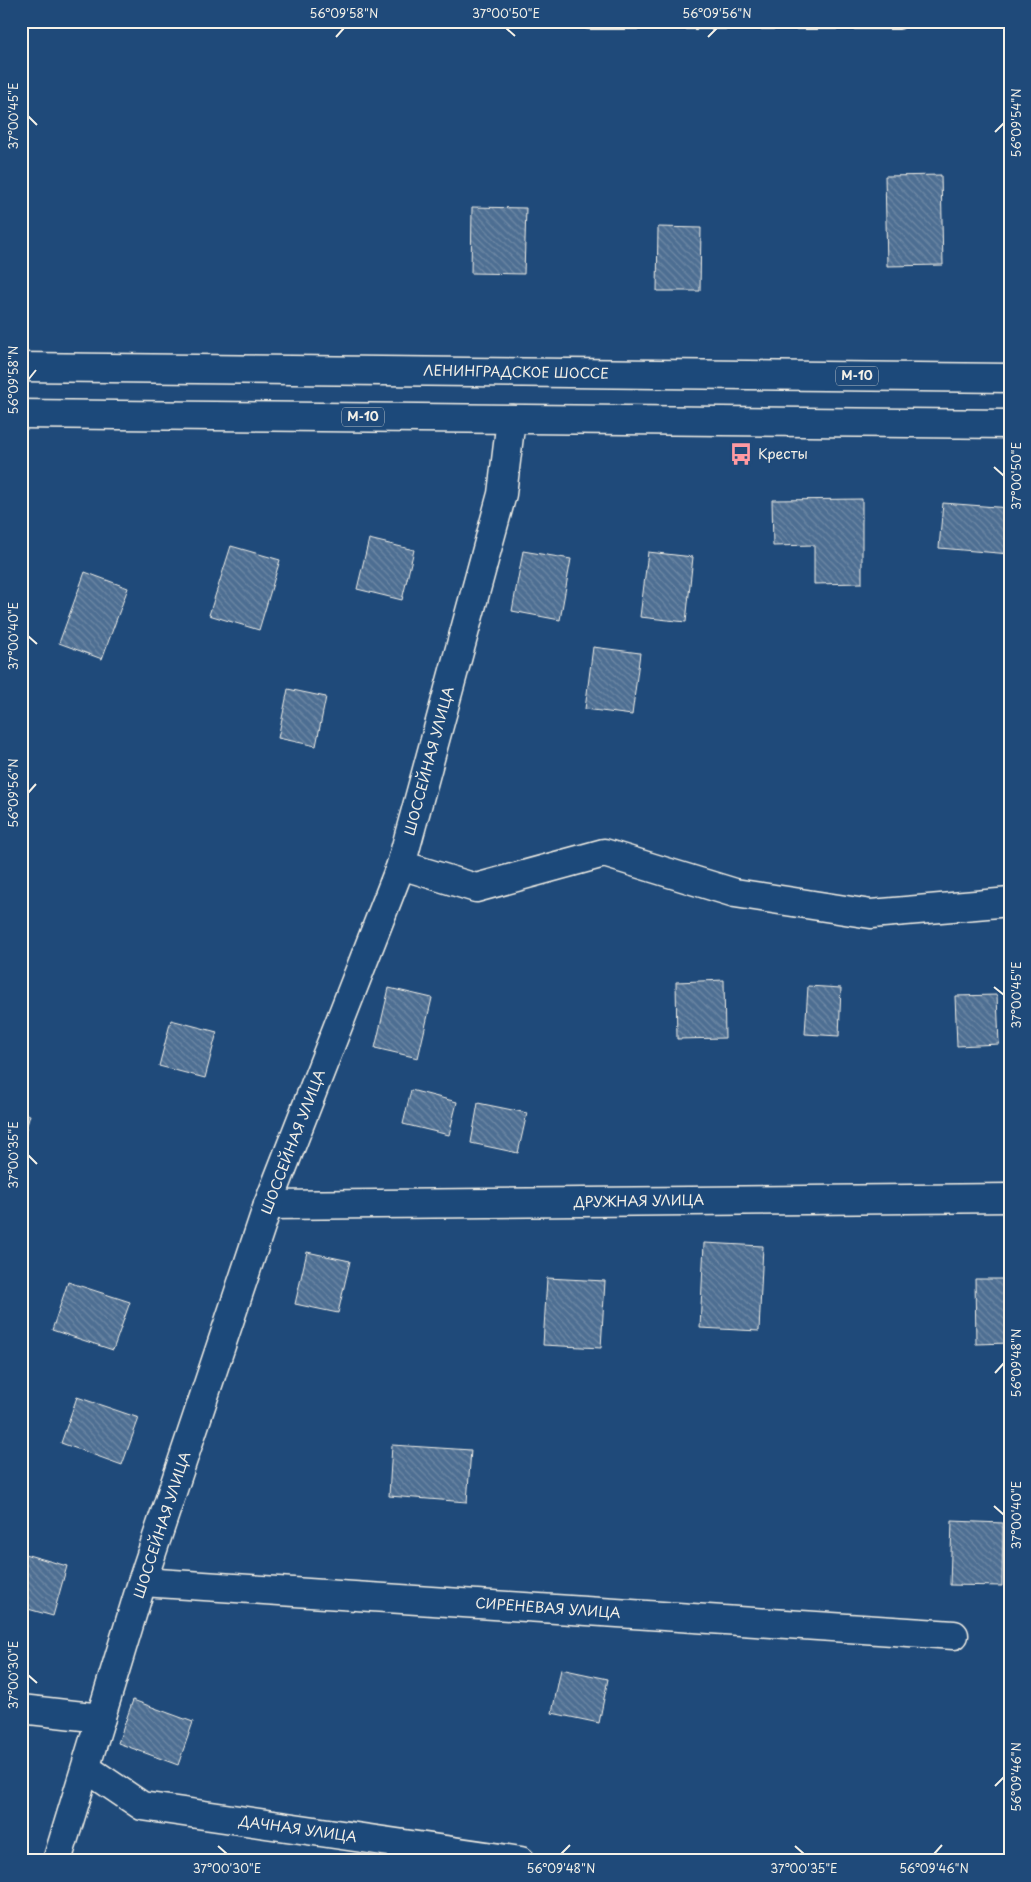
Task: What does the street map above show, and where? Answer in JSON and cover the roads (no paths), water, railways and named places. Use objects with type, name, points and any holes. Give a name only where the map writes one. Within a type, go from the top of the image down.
[{"type":"main road","name":"ЛЕНИНГРАДСКОЕ ШОССЕ","points":[[21,366],[1010,378]]},
{"type":"main road","name":"М-10","points":[[21,414],[1010,424]]},
{"type":"main road","name":"ШОССЕЙНАЯ УЛИЦА","points":[[57,1861],[142,1582],[268,1205],[401,865],[502,494],[511,419]]},
{"type":"main road","points":[[401,865],[476,888],[604,853],[735,893],[870,914],[1010,902]]},
{"type":"main road","name":"ДРУЖНАЯ УЛИЦА","points":[[268,1205],[1010,1198]]},
{"type":"main road","name":"СИРЕНЕВАЯ УЛИЦА","points":[[142,1582],[954,1635]]},
{"type":"main road","points":[[21,1709],[101,1718]]},
{"type":"main road","name":"ДАЧНАЯ УЛИЦА","points":[[86,1768],[142,1806],[521,1861]]},
{"type":"lane","points":[[589,21],[899,21]]},
{"type":"place","name":"Кресты","points":[[741,454]]}]
